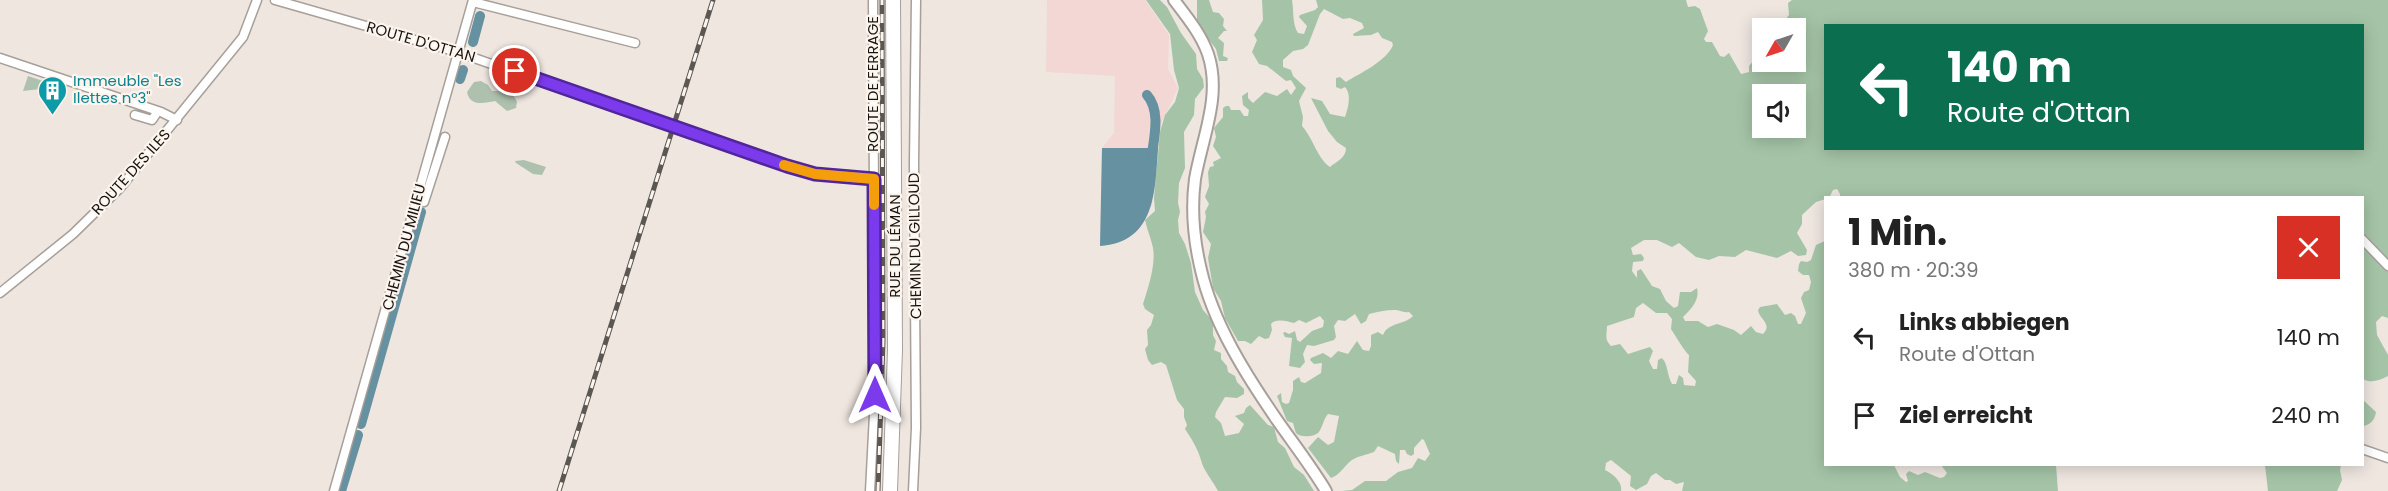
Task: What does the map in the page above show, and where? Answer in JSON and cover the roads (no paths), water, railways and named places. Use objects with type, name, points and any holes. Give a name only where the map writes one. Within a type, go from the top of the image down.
[{"type":"main road","name":"RUE DU LÉMAN","points":[[890,491],[895,350],[893,0]]},
{"type":"street","name":"ROUTE DES ILES","points":[[0,293],[73,234],[109,200],[243,37],[257,0]]},
{"type":"street","name":"ROUTE D'OTTAN","points":[[275,0],[457,52],[787,166],[815,174],[874,179]]},
{"type":"street","name":"ROUTE DE FERRAGE","points":[[870,491],[875,395],[873,0]]},
{"type":"street","name":"CHEMIN DU GILLOUD","points":[[913,491],[916,428],[914,163],[916,0]]},
{"type":"street","points":[[1174,0],[1202,41],[1211,68],[1211,111],[1197,168],[1193,200],[1197,248],[1204,282],[1220,322],[1249,376],[1326,491]]},
{"type":"street","name":"CHEMIN DU MILIEU","points":[[334,491],[473,1],[636,43]]},
{"type":"street","points":[[0,58],[158,111],[177,120]]},
{"type":"street","points":[[135,115],[152,120],[158,111]]},
{"type":"street","points":[[424,202],[445,137]]},
{"type":"street","points":[[2364,241],[2388,266]]},
{"type":"street","points":[[2364,450],[2388,458]]},
{"type":"water","points":[[1102,148],[1158,148],[1153,197],[1142,225],[1132,235],[1118,242],[1100,246]]},
{"type":"waterway","points":[[473,42],[480,16]]},
{"type":"waterway","points":[[460,79],[463,70]]},
{"type":"waterway","points":[[1147,95],[1152,102],[1155,118],[1151,162]]},
{"type":"waterway","points":[[361,424],[421,212]]},
{"type":"waterway","points":[[341,491],[358,435]]},
{"type":"railway","points":[[559,491],[713,0]]},
{"type":"railway","points":[[878,491],[883,341],[882,0]]},
{"type":"place","name":"Immeuble \"Les Ilettes n°3\"","points":[[52,116]]}]
